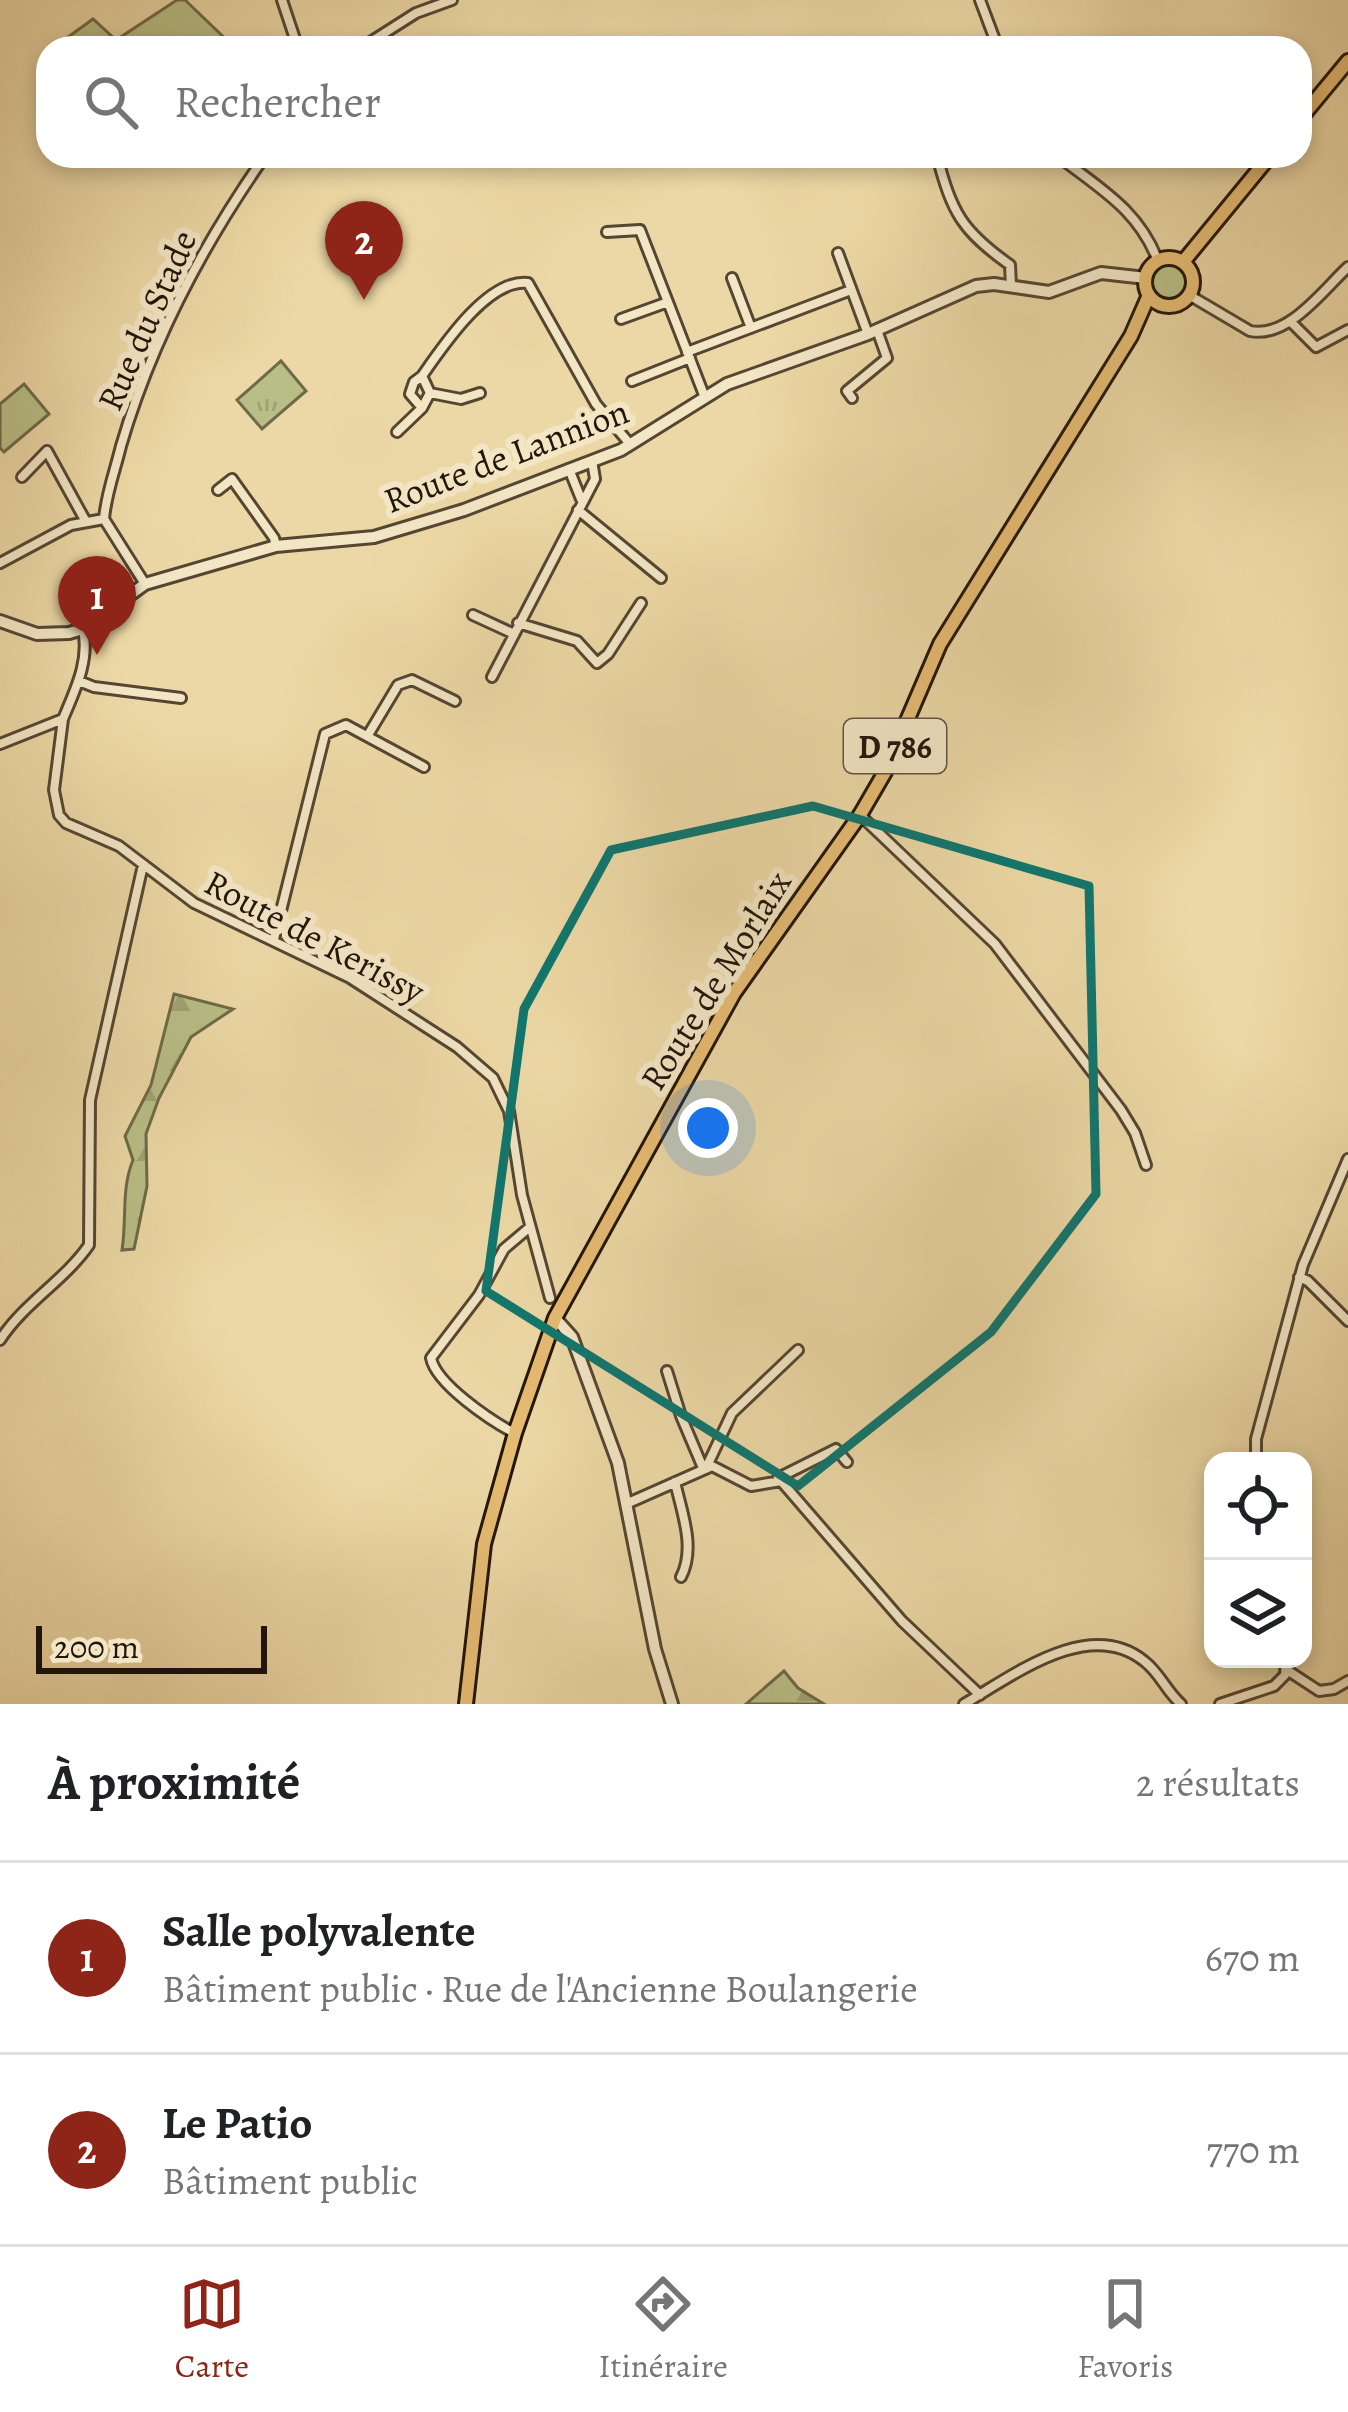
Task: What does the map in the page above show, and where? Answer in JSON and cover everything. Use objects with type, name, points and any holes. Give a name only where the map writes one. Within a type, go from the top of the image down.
[{"type":"main road","points":[[1312,104],[1348,61]]},
{"type":"main road","points":[[1183,262],[1260,168]]},
{"type":"main road","points":[[1158,261],[1183,262],[1192,278],[1189,296],[1178,304],[1163,305],[1149,295],[1146,278],[1158,261]]},
{"type":"main road","name":"Route de Morlaix","points":[[466,1704],[484,1544],[515,1433],[555,1318],[734,993],[860,815],[885,772],[940,644],[1131,336],[1149,295]]},
{"type":"main road","name":"Route de Morlaix","points":[[1131,336],[1163,305]]},
{"type":"street","points":[[282,0],[294,36]]},
{"type":"street","points":[[380,36],[416,13],[452,0]]},
{"type":"street","points":[[980,0],[994,36]]},
{"type":"street","name":"Rue du Stade","points":[[104,519],[106,496],[134,404],[172,308],[208,239],[257,168]]},
{"type":"street","points":[[940,168],[953,211],[975,240],[1010,266],[1010,286]]},
{"type":"street","points":[[1073,168],[1142,225],[1158,261]]},
{"type":"street","points":[[607,232],[640,230],[704,395]]},
{"type":"street","points":[[838,253],[851,290],[887,358],[847,392],[852,398]]},
{"type":"street","points":[[1189,296],[1250,331],[1274,331],[1348,266]]},
{"type":"street","name":"Route de Lannion","points":[[83,628],[146,584],[276,546],[392,532],[592,461],[631,445],[704,395],[873,332],[976,286],[1048,292],[1101,273],[1146,278]]},
{"type":"street","points":[[732,278],[751,328]]},
{"type":"street","points":[[422,409],[410,394],[414,382],[451,336],[502,287],[514,281],[528,283],[596,404],[631,445]]},
{"type":"street","points":[[632,381],[851,290]]},
{"type":"street","points":[[621,319],[668,302]]},
{"type":"street","points":[[1290,320],[1316,347],[1348,330]]},
{"type":"street","points":[[422,376],[430,393]]},
{"type":"street","points":[[430,393],[461,399],[479,392]]},
{"type":"street","points":[[397,432],[422,409],[430,393]]},
{"type":"street","points":[[22,477],[47,452],[85,520]]},
{"type":"street","points":[[491,676],[595,479],[592,461]]},
{"type":"street","points":[[568,469],[579,505],[662,578]]},
{"type":"street","points":[[218,490],[232,479],[276,546]]},
{"type":"street","points":[[0,563],[85,520],[104,519],[146,584]]},
{"type":"street","points":[[518,622],[577,641],[597,663],[641,603]]},
{"type":"street","points":[[473,615],[512,633]]},
{"type":"street","points":[[0,621],[38,634],[83,628],[86,651],[63,719],[0,744]]},
{"type":"street","points":[[368,735],[398,685],[412,680],[455,701]]},
{"type":"street","points":[[79,681],[181,698]]},
{"type":"street","name":"Route de Kerissy","points":[[63,719],[54,790],[59,815],[66,823],[119,846],[194,902],[350,978],[457,1047],[493,1078],[509,1111],[530,1227],[550,1298]]},
{"type":"street","points":[[274,940],[325,734],[346,725],[424,766]]},
{"type":"street","points":[[860,815],[974,922],[1017,970],[1121,1110],[1146,1166]]},
{"type":"street","points":[[0,1340],[16,1315],[80,1259],[89,1245],[90,1100],[142,865]]},
{"type":"street","points":[[1256,1452],[1299,1277],[1348,1159]]},
{"type":"street","points":[[515,1433],[479,1411],[433,1369],[431,1358],[479,1295],[504,1249],[530,1227]]},
{"type":"street","points":[[1299,1277],[1309,1281],[1348,1321]]},
{"type":"street","points":[[555,1318],[572,1337],[618,1463],[655,1649],[672,1704]]},
{"type":"street","points":[[704,1467],[732,1413],[799,1350]]},
{"type":"street","points":[[668,1371],[681,1416],[704,1467]]},
{"type":"street","points":[[626,1504],[704,1467],[717,1467],[751,1486],[777,1479],[836,1449],[848,1462]]},
{"type":"street","points":[[777,1479],[902,1621],[980,1695]]},
{"type":"street","points":[[675,1482],[689,1550],[681,1577]]},
{"type":"street","points":[[964,1704],[1048,1659],[1094,1643],[1144,1660],[1180,1704]]},
{"type":"street","points":[[1220,1704],[1274,1687],[1285,1668]]},
{"type":"street","points":[[1292,1668],[1319,1691],[1348,1681]]},
{"type":"highlighted area","points":[[813,806],[1089,886],[1096,1194],[991,1332],[798,1486],[486,1291],[524,1009],[611,850]]},
{"type":"green space","points":[[177,0],[185,0],[222,36],[122,36]]},
{"type":"green space","points":[[93,19],[112,36],[70,36]]},
{"type":"green space","points":[[1171,263],[1185,268],[1190,282],[1185,296],[1171,301],[1157,296],[1152,282],[1157,268]]},
{"type":"green space","points":[[281,361],[306,391],[262,429],[237,400]]},
{"type":"green space","points":[[24,384],[49,414],[4,452],[0,448],[0,404]]},
{"type":"green space","points":[[174,994],[233,1009],[191,1037],[159,1098],[146,1134],[147,1186],[134,1249],[122,1250],[133,1160],[125,1136],[151,1085]]},
{"type":"green space","points":[[784,1671],[798,1688],[824,1704],[746,1704]]},
{"type":"place","name":"Le Patio","points":[[364,300]]},
{"type":"place","name":"Salle polyvalente","points":[[97,655]]}]
